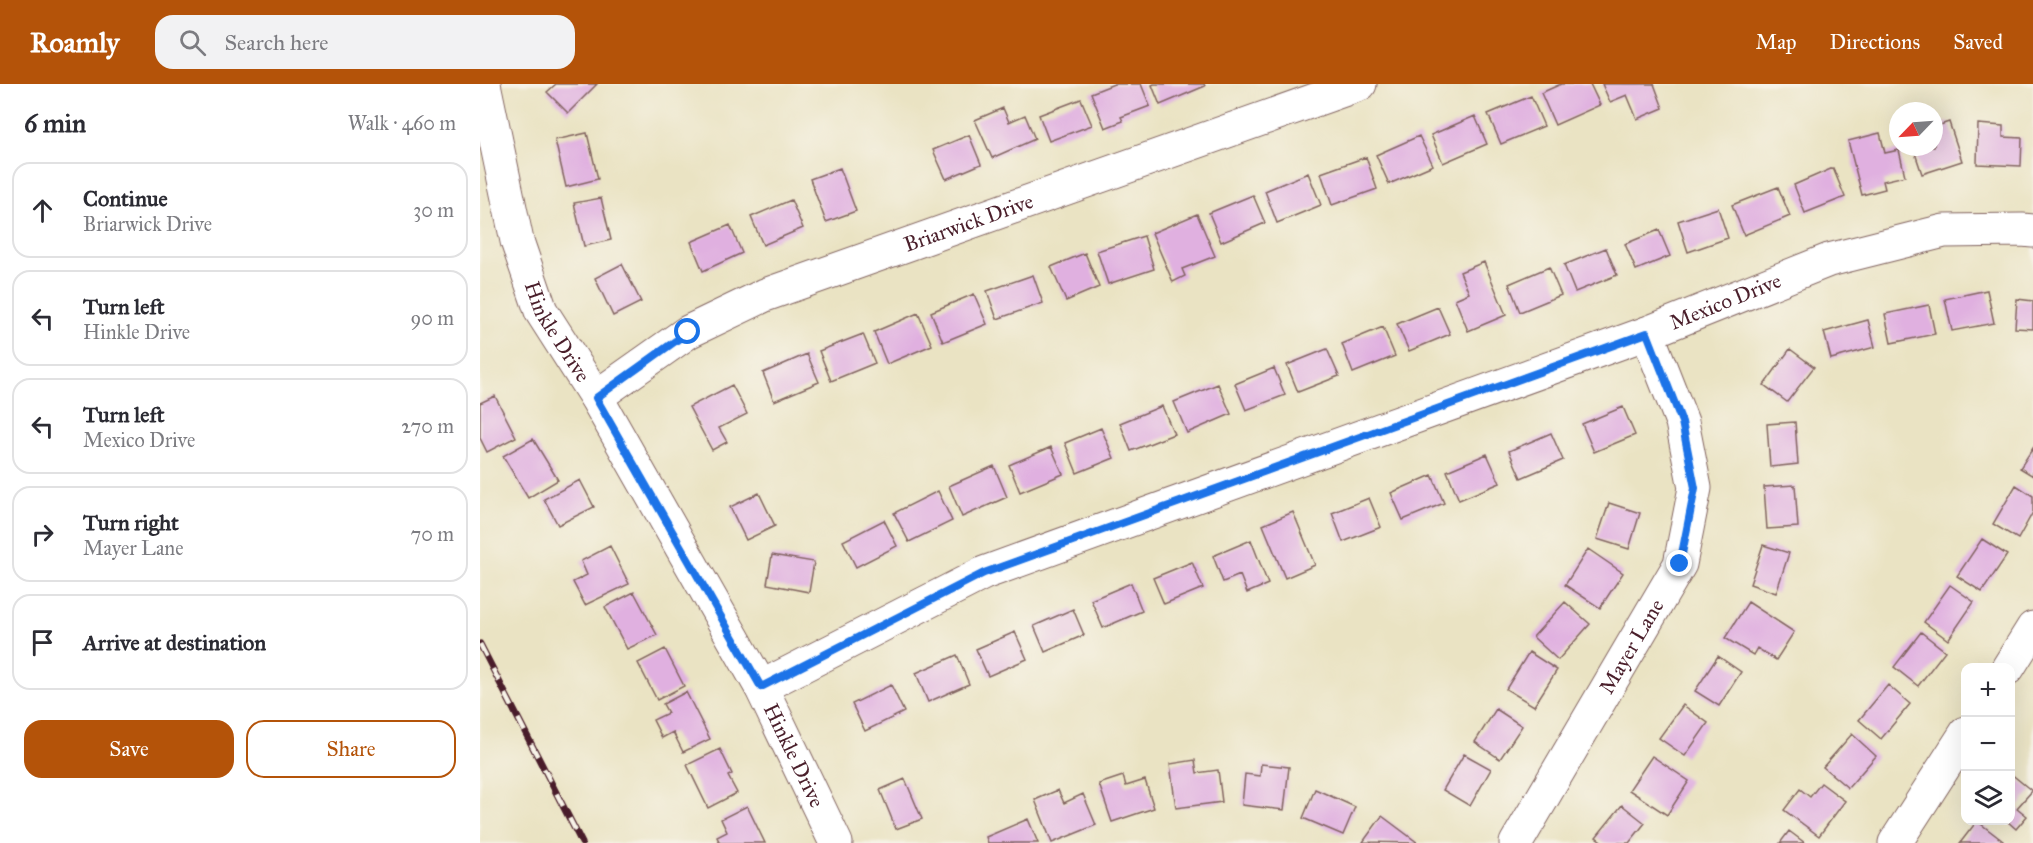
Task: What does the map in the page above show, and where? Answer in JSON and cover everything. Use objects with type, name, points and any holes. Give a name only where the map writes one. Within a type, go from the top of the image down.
[{"type":"street","name":"Hinkle Drive","points":[[484,84],[517,241],[541,311],[596,398],[761,687],[836,843]]},
{"type":"street","name":"Briarwick Drive","points":[[596,398],[688,332],[765,295],[1360,84]]},
{"type":"street","name":"Mexico Drive","points":[[761,687],[984,573],[1647,333],[1829,260],[1944,231],[2033,231]]},
{"type":"street","name":"Mayer Lane","points":[[1516,843],[1680,564],[1695,488],[1682,422],[1647,333]]},
{"type":"street","points":[[1894,843],[1961,739]]},
{"type":"building","points":[[556,84],[597,84],[568,113],[547,92]]},
{"type":"building","points":[[1114,84],[1141,84],[1150,106],[1121,117],[1123,121],[1105,128],[1091,93]]},
{"type":"building","points":[[1204,84],[1205,86],[1160,105],[1152,85]]},
{"type":"building","points":[[1561,84],[1590,84],[1600,105],[1555,125],[1541,93]]},
{"type":"building","points":[[1602,84],[1654,84],[1663,108],[1637,119],[1627,95],[1610,102]]},
{"type":"building","points":[[1531,96],[1544,126],[1501,144],[1488,114]]},
{"type":"building","points":[[1081,99],[1092,125],[1049,141],[1039,115]]},
{"type":"building","points":[[1003,108],[1009,122],[1025,115],[1035,139],[992,158],[975,120]]},
{"type":"building","points":[[1475,116],[1487,144],[1443,163],[1431,135]]},
{"type":"building","points":[[1949,122],[1962,161],[1922,174],[1916,156],[1943,156],[1943,124]]},
{"type":"building","points":[[1978,124],[2003,126],[2003,137],[2022,138],[2021,166],[1977,164]]},
{"type":"building","points":[[587,133],[598,179],[566,187],[555,140]]},
{"type":"building","points":[[1880,133],[1885,153],[1889,152],[1889,156],[1900,156],[1905,176],[1883,181],[1885,189],[1862,195],[1848,141]]},
{"type":"building","points":[[969,135],[981,164],[946,179],[933,150]]},
{"type":"building","points":[[1419,136],[1433,165],[1389,184],[1376,155]]},
{"type":"building","points":[[1366,157],[1377,189],[1332,205],[1321,173]]},
{"type":"building","points":[[840,168],[856,211],[826,222],[810,179]]},
{"type":"building","points":[[1833,168],[1845,197],[1805,213],[1794,185]]},
{"type":"building","points":[[1308,173],[1321,205],[1277,223],[1265,191]]},
{"type":"building","points":[[1778,187],[1790,216],[1744,235],[1732,205]]},
{"type":"building","points":[[1253,195],[1265,223],[1221,242],[1209,213]]},
{"type":"building","points":[[601,198],[611,240],[584,246],[574,203]]},
{"type":"building","points":[[791,200],[803,228],[763,245],[751,217]]},
{"type":"building","points":[[1718,208],[1728,238],[1688,252],[1678,221]]},
{"type":"building","points":[[1197,214],[1215,256],[1182,269],[1185,276],[1173,282],[1152,233]]},
{"type":"building","points":[[730,225],[742,253],[703,271],[691,242]]},
{"type":"building","points":[[1659,230],[1670,256],[1636,270],[1625,244]]},
{"type":"building","points":[[1144,236],[1154,269],[1108,284],[1097,251]]},
{"type":"building","points":[[1606,248],[1617,275],[1575,292],[1564,265]]},
{"type":"building","points":[[1085,253],[1099,287],[1066,301],[1051,267]]},
{"type":"building","points":[[1484,262],[1506,315],[1468,331],[1455,299],[1469,293],[1460,272]]},
{"type":"building","points":[[622,264],[641,302],[613,316],[595,278]]},
{"type":"building","points":[[1549,267],[1561,295],[1520,312],[1509,284]]},
{"type":"building","points":[[1033,275],[1043,303],[997,319],[987,291]]},
{"type":"building","points":[[1987,290],[1994,323],[1952,331],[1945,299]]},
{"type":"building","points":[[974,294],[987,324],[943,342],[931,312]]},
{"type":"building","points":[[2017,299],[2033,301],[2033,329],[2015,328]]},
{"type":"building","points":[[1929,305],[1935,334],[1891,343],[1885,314]]},
{"type":"building","points":[[1438,307],[1450,334],[1409,351],[1397,324]]},
{"type":"building","points":[[918,313],[932,345],[887,364],[874,332]]},
{"type":"building","points":[[1868,320],[1875,347],[1831,359],[1824,332]]},
{"type":"building","points":[[1383,327],[1395,356],[1353,373],[1342,344]]},
{"type":"building","points":[[863,334],[875,363],[831,381],[819,351]]},
{"type":"building","points":[[1327,349],[1339,376],[1298,392],[1287,365]]},
{"type":"building","points":[[1790,349],[1814,367],[1787,402],[1764,385]]},
{"type":"building","points":[[807,354],[819,382],[774,401],[763,373]]},
{"type":"building","points":[[1274,368],[1285,395],[1246,410],[1235,384]]},
{"type":"building","points":[[1218,384],[1231,414],[1187,433],[1174,402]]},
{"type":"building","points":[[732,385],[747,414],[719,428],[727,442],[712,450],[689,407]]},
{"type":"building","points":[[495,396],[516,437],[487,452],[480,438],[480,403]]},
{"type":"building","points":[[1162,406],[1174,434],[1131,451],[1120,423]]},
{"type":"building","points":[[1623,407],[1635,435],[1594,452],[1582,424]]},
{"type":"building","points":[[1795,422],[1798,464],[1770,467],[1767,424]]},
{"type":"building","points":[[1101,428],[1114,458],[1077,473],[1065,443]]},
{"type":"building","points":[[1551,433],[1563,460],[1521,478],[1509,451]]},
{"type":"building","points":[[533,439],[558,480],[528,498],[503,456]]},
{"type":"building","points":[[1051,447],[1063,474],[1020,492],[1009,465]]},
{"type":"building","points":[[2033,448],[2033,476],[2020,468]]},
{"type":"building","points":[[1487,454],[1500,483],[1459,500],[1447,471]]},
{"type":"building","points":[[994,466],[1007,497],[962,517],[949,486]]},
{"type":"building","points":[[1432,475],[1444,503],[1403,520],[1391,493]]},
{"type":"building","points":[[580,480],[594,507],[558,525],[544,499]]},
{"type":"building","points":[[1795,485],[1798,527],[1767,529],[1764,487]]},
{"type":"building","points":[[2016,485],[2033,496],[2033,512],[2018,539],[1993,524]]},
{"type":"building","points":[[938,491],[952,521],[909,542],[894,513]]},
{"type":"building","points":[[759,493],[775,526],[746,540],[730,507]]},
{"type":"building","points":[[1369,498],[1381,527],[1343,542],[1332,513]]},
{"type":"building","points":[[1609,503],[1640,513],[1629,549],[1597,539]]},
{"type":"building","points":[[1293,512],[1315,565],[1285,578],[1263,525]]},
{"type":"building","points":[[884,520],[897,546],[856,567],[843,541]]},
{"type":"building","points":[[1982,539],[2007,555],[1982,592],[1957,576]]},
{"type":"building","points":[[1251,540],[1268,584],[1247,593],[1240,575],[1223,582],[1213,556]]},
{"type":"building","points":[[1763,545],[1789,553],[1776,593],[1750,584]]},
{"type":"building","points":[[610,546],[629,584],[585,605],[573,582],[587,575],[581,561]]},
{"type":"building","points":[[1588,549],[1623,573],[1600,608],[1565,585]]},
{"type":"building","points":[[772,555],[814,562],[809,592],[767,584]]},
{"type":"building","points":[[1192,562],[1203,588],[1164,604],[1153,578]]},
{"type":"building","points":[[1131,583],[1142,611],[1103,628],[1091,600]]},
{"type":"building","points":[[1950,585],[1974,602],[1948,640],[1924,622]]},
{"type":"building","points":[[634,592],[657,635],[627,649],[605,607]]},
{"type":"building","points":[[1565,602],[1590,624],[1558,660],[1533,637]]},
{"type":"building","points":[[1748,602],[1794,632],[1776,660],[1757,648],[1753,655],[1725,638]]},
{"type":"building","points":[[1073,609],[1084,635],[1045,652],[1034,626]]},
{"type":"building","points":[[1015,632],[1027,659],[988,676],[976,649]]},
{"type":"building","points":[[1921,632],[1945,651],[1918,686],[1894,667]]},
{"type":"building","points":[[665,649],[684,686],[657,700],[638,663]]},
{"type":"building","points":[[1529,652],[1557,670],[1534,706],[1506,689]]},
{"type":"building","points":[[957,655],[969,684],[928,702],[916,673]]},
{"type":"building","points":[[1718,656],[1741,672],[1719,706],[1695,691]]},
{"type":"building","points":[[891,685],[904,712],[865,731],[852,704]]},
{"type":"building","points":[[1888,685],[1910,704],[1881,739],[1859,720]]},
{"type":"building","points":[[686,692],[710,739],[683,752],[673,732],[662,738],[653,720],[668,713],[663,704]]},
{"type":"building","points":[[1683,705],[1708,723],[1685,756],[1659,738]]},
{"type":"building","points":[[1496,709],[1522,726],[1500,759],[1475,742]]},
{"type":"building","points":[[1852,734],[1876,756],[1848,788],[1823,767]]},
{"type":"building","points":[[720,749],[732,774],[728,776],[737,793],[708,808],[687,765]]},
{"type":"building","points":[[1464,754],[1491,769],[1470,806],[1443,790]]},
{"type":"building","points":[[1652,756],[1689,781],[1667,815],[1629,790]]},
{"type":"building","points":[[1195,760],[1197,773],[1218,770],[1222,802],[1176,808],[1170,764]]},
{"type":"building","points":[[1261,764],[1289,767],[1284,810],[1242,805],[1245,774],[1260,776]]},
{"type":"building","points":[[1123,776],[1126,786],[1145,780],[1154,808],[1112,822],[1099,784]]},
{"type":"building","points":[[2015,777],[2032,791],[2017,808],[2027,816],[2016,829],[2012,825],[2015,825]]},
{"type":"building","points":[[905,779],[922,819],[896,829],[880,790]]},
{"type":"building","points":[[1821,783],[1845,801],[1819,836],[1784,810],[1800,789],[1810,797]]},
{"type":"building","points":[[1315,789],[1355,807],[1343,835],[1303,818]]},
{"type":"building","points":[[1058,790],[1064,803],[1083,794],[1096,825],[1052,843],[1035,800]]},
{"type":"building","points":[[1622,805],[1645,823],[1629,843],[1604,843],[1596,837]]},
{"type":"building","points":[[747,806],[765,843],[720,843],[717,837],[727,832],[721,819]]},
{"type":"building","points":[[1382,816],[1418,843],[1363,842]]},
{"type":"building","points":[[1028,819],[1038,843],[988,843],[986,837]]},
{"type":"building","points":[[1974,825],[1982,825],[2003,841],[2001,843],[1960,843]]},
{"type":"building","points":[[1789,831],[1805,843],[1780,843]]},
{"type":"railway","points":[[480,644],[582,843]]},
{"type":"route","points":[[688,332],[596,398],[761,687],[984,573],[1647,333],[1682,422],[1695,488],[1680,564]]}]
